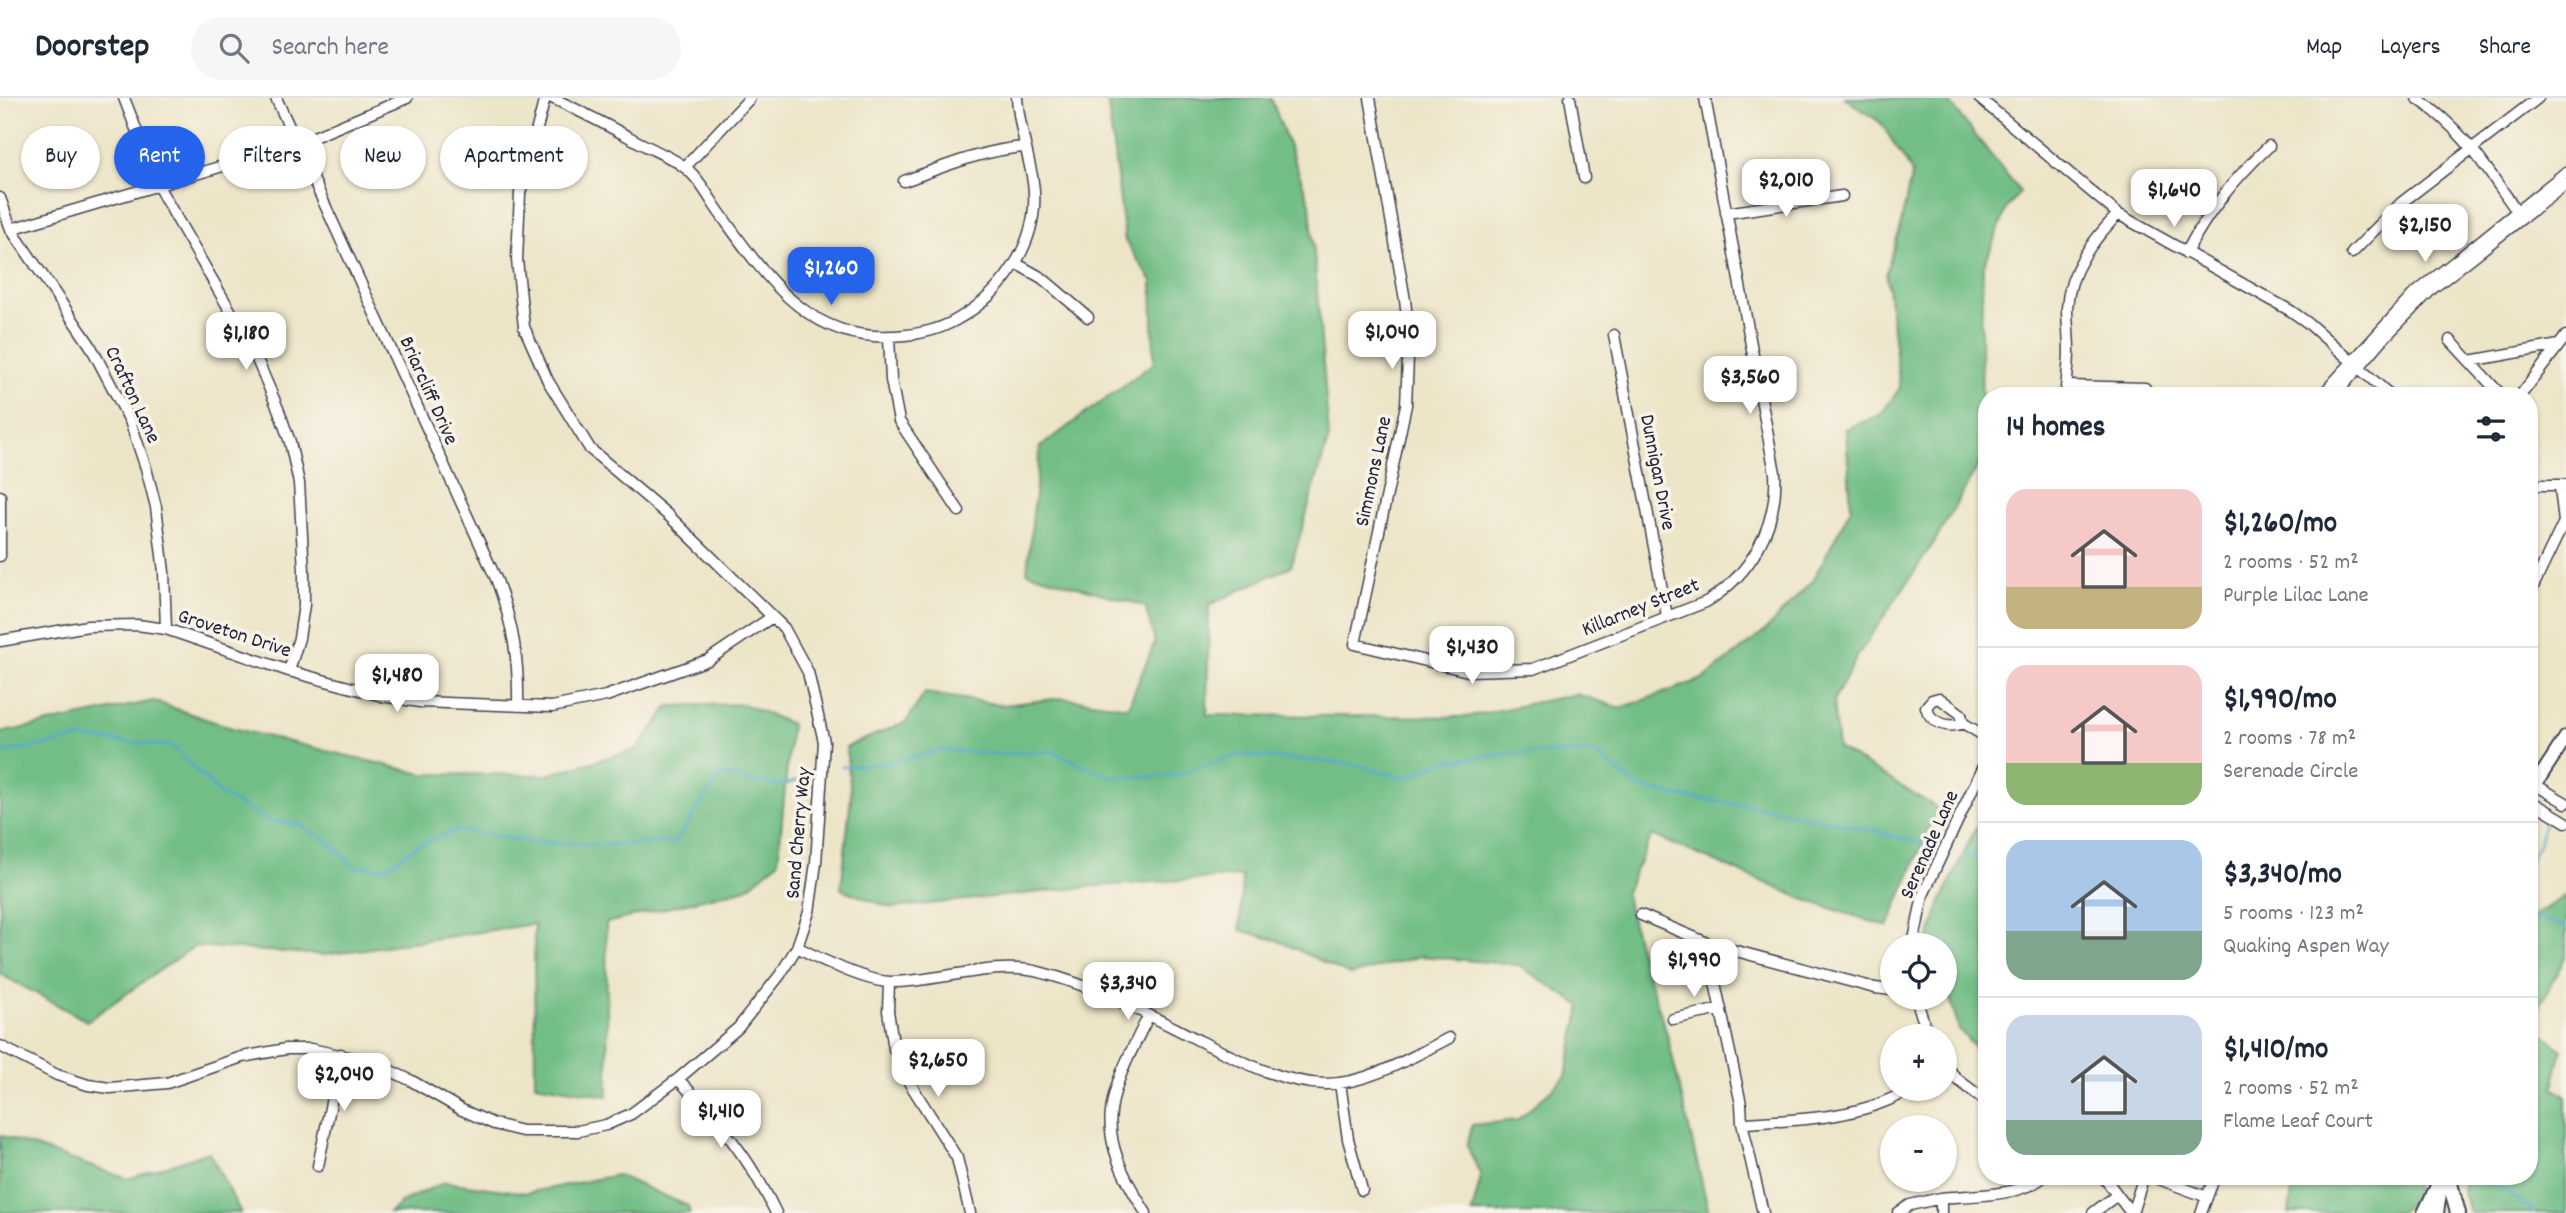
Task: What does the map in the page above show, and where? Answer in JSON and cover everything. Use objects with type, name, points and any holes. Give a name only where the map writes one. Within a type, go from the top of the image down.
[{"type":"highway","points":[[2425,1213],[2440,1185]]},
{"type":"highway","points":[[2447,1185],[2458,1213]]},
{"type":"main road","points":[[2538,776],[2566,737]]},
{"type":"main road","points":[[2437,1213],[2442,1185]]},
{"type":"street","points":[[124,98],[135,126]]},
{"type":"street","name":"Briarcliff Drive","points":[[276,98],[289,126]]},
{"type":"street","points":[[326,132],[407,98]]},
{"type":"street","name":"Sand Cherry Way","points":[[0,1046],[57,1075],[110,1088],[167,1083],[242,1057],[286,1049],[311,1049],[372,1062],[410,1080],[462,1111],[494,1124],[522,1131],[578,1131],[606,1125],[631,1114],[678,1079],[738,1028],[780,975],[797,947],[810,912],[824,742],[808,672],[784,628],[669,516],[590,449],[548,381],[524,327],[517,260],[520,193],[545,98]]},
{"type":"street","points":[[552,98],[580,110],[685,167],[755,261],[780,291],[805,311],[850,335],[889,337],[916,334],[949,324],[972,311],[1005,281],[1017,264],[1031,223],[1034,198],[1033,177],[1024,147],[1017,98]]},
{"type":"street","points":[[685,167],[750,98]]},
{"type":"street","name":"Simmons Lane","points":[[1355,643],[1406,405],[1409,335],[1370,98]]},
{"type":"street","points":[[1570,98],[1584,178]]},
{"type":"street","name":"Killarney Street","points":[[1355,643],[1468,671],[1533,669],[1706,601],[1734,581],[1757,548],[1770,522],[1775,497],[1775,473],[1705,98]]},
{"type":"street","points":[[1979,98],[2118,214],[2291,311],[2381,387]]},
{"type":"street","points":[[2417,98],[2445,118],[2473,148],[2519,214]]},
{"type":"street","points":[[2352,253],[2401,203],[2538,98]]},
{"type":"street","points":[[2186,253],[2215,204],[2269,146]]},
{"type":"street","points":[[904,181],[968,158],[1006,148],[1024,147]]},
{"type":"street","points":[[2331,387],[2433,288],[2566,172]]},
{"type":"street","points":[[2519,214],[2566,184]]},
{"type":"street","points":[[11,229],[148,189]]},
{"type":"street","points":[[160,189],[253,350],[290,442],[299,484],[304,605],[299,638],[289,671]]},
{"type":"street","name":"Briarcliff Drive","points":[[318,189],[497,581],[513,631],[518,668],[517,706]]},
{"type":"street","points":[[1726,213],[1842,196]]},
{"type":"street","name":"Crafton Lane","points":[[0,198],[11,229],[90,345],[130,422],[156,507],[163,559],[166,629]]},
{"type":"street","points":[[2066,387],[2069,354],[2067,311],[2073,281],[2097,235],[2118,214]]},
{"type":"street","points":[[1017,264],[1042,278],[1088,317]]},
{"type":"street","name":"Dunnigan Drive","points":[[1614,335],[1667,616]]},
{"type":"street","points":[[2527,387],[2566,336]]},
{"type":"street","points":[[889,337],[891,380],[899,421],[959,511]]},
{"type":"street","points":[[2450,340],[2494,387]]},
{"type":"street","points":[[2470,361],[2559,345]]},
{"type":"street","points":[[2340,387],[2356,364]]},
{"type":"street","points":[[2538,485],[2563,486],[2565,521],[2538,576]]},
{"type":"street","points":[[0,496],[0,556]]},
{"type":"street","name":"Groveton Drive","points":[[0,641],[88,626],[122,624],[166,629],[289,671],[382,696],[420,702],[552,707],[606,696],[708,660],[772,617]]},
{"type":"street","points":[[1963,723],[1978,732]]},
{"type":"street","name":"Serenade Lane","points":[[1915,933],[1923,895],[1978,777]]},
{"type":"street","points":[[2538,789],[2566,803]]},
{"type":"street","points":[[2538,805],[2566,822]]},
{"type":"street","points":[[1642,915],[1710,944],[1880,989]]},
{"type":"street","points":[[1710,944],[1741,1104],[1742,1123],[1763,1213]]},
{"type":"street","points":[[797,947],[829,964],[889,982],[1008,969],[1037,971],[1086,986],[1250,1065],[1300,1081],[1340,1083],[1372,1074],[1449,1038]]},
{"type":"street","points":[[889,982],[888,1012],[894,1049],[909,1082],[957,1158],[970,1213]]},
{"type":"street","points":[[1673,1019],[1721,1009]]},
{"type":"street","points":[[1146,1213],[1130,1188],[1114,1154],[1109,1131],[1110,1111],[1117,1083],[1149,1015]]},
{"type":"street","points":[[317,1166],[341,1054]]},
{"type":"street","points":[[678,1079],[725,1129],[746,1157],[776,1213]]},
{"type":"street","points":[[1957,1079],[1978,1095]]},
{"type":"street","points":[[1340,1083],[1348,1139],[1362,1190]]},
{"type":"street","points":[[1742,1123],[1818,1118],[1884,1101]]},
{"type":"street","points":[[1898,1213],[1910,1205],[1941,1198],[2019,1190],[2032,1185]]},
{"type":"street","points":[[2110,1185],[2131,1213]]},
{"type":"street","points":[[2131,1213],[2141,1185]]},
{"type":"street","points":[[2175,1185],[2207,1197]]},
{"type":"street","points":[[2201,1213],[2212,1185]]},
{"type":"street","points":[[2093,1213],[2117,1195]]},
{"type":"street","points":[[1941,1198],[1941,1213]]},
{"type":"green space","points":[[1107,98],[1271,98],[1310,203],[1329,437],[1291,566],[1209,605],[1207,715],[1466,717],[1576,694],[1621,708],[1703,679],[1764,632],[1813,580],[1851,508],[1846,429],[1880,415],[1900,388],[1886,272],[1899,232],[1912,172],[1881,123],[1845,98],[1946,98],[2020,192],[2007,208],[1983,268],[1978,466],[1935,541],[1858,655],[1833,702],[1838,748],[1937,808],[1888,927],[1806,900],[1652,835],[1625,893],[1638,945],[1667,1034],[1709,1213],[1472,1213],[1481,1176],[1467,1146],[1472,1125],[1518,1120],[1566,1076],[1581,1006],[1518,965],[1421,956],[1350,975],[1279,941],[1240,930],[1242,876],[1096,886],[891,908],[841,889],[851,796],[846,747],[906,722],[925,693],[1002,705],[1063,698],[1128,707],[1155,642],[1145,606],[1027,572],[1040,447],[1154,363],[1152,281],[1125,241]]},
{"type":"green space","points":[[153,701],[232,728],[423,774],[547,775],[638,749],[669,706],[743,704],[791,724],[778,862],[747,888],[606,923],[608,1096],[535,1084],[534,924],[324,955],[195,946],[87,1021],[0,974],[0,733]]},
{"type":"green space","points":[[1976,827],[1978,1052],[1959,1029],[1953,1010],[1957,1010],[1957,933],[1931,933],[1940,904]]},
{"type":"green space","points":[[2566,895],[2566,956],[2538,1009],[2538,913]]},
{"type":"green space","points":[[2538,1030],[2562,1049],[2553,1087],[2566,1096],[2566,1213],[2469,1213],[2464,1185],[2538,1185]]},
{"type":"green space","points":[[0,1135],[128,1179],[209,1152],[241,1213],[0,1213]]},
{"type":"green space","points":[[617,1175],[688,1206],[690,1213],[389,1213],[403,1201],[445,1182],[526,1193]]},
{"type":"green space","points":[[2293,1185],[2415,1185],[2414,1198],[2399,1213],[2289,1213]]},
{"type":"waterway","points":[[0,753],[81,738],[172,746],[222,796],[268,820],[300,825],[329,842],[354,867],[385,868],[416,846],[457,830],[532,842],[602,845],[675,842],[721,775],[781,786],[800,780]]},
{"type":"waterway","points":[[842,767],[889,763],[942,750],[994,754],[1051,751],[1112,777],[1172,776],[1239,755],[1354,764],[1403,778],[1447,761],[1518,753],[1595,753],[1638,787],[1676,796],[1760,807],[1876,831],[1925,845]]},
{"type":"waterway","points":[[2538,846],[2544,823]]},
{"type":"waterway","points":[[1966,853],[1978,858]]},
{"type":"waterway","points":[[2538,918],[2566,927]]},
{"type":"waterway","points":[[2494,1185],[2529,1207],[2533,1213]]}]
